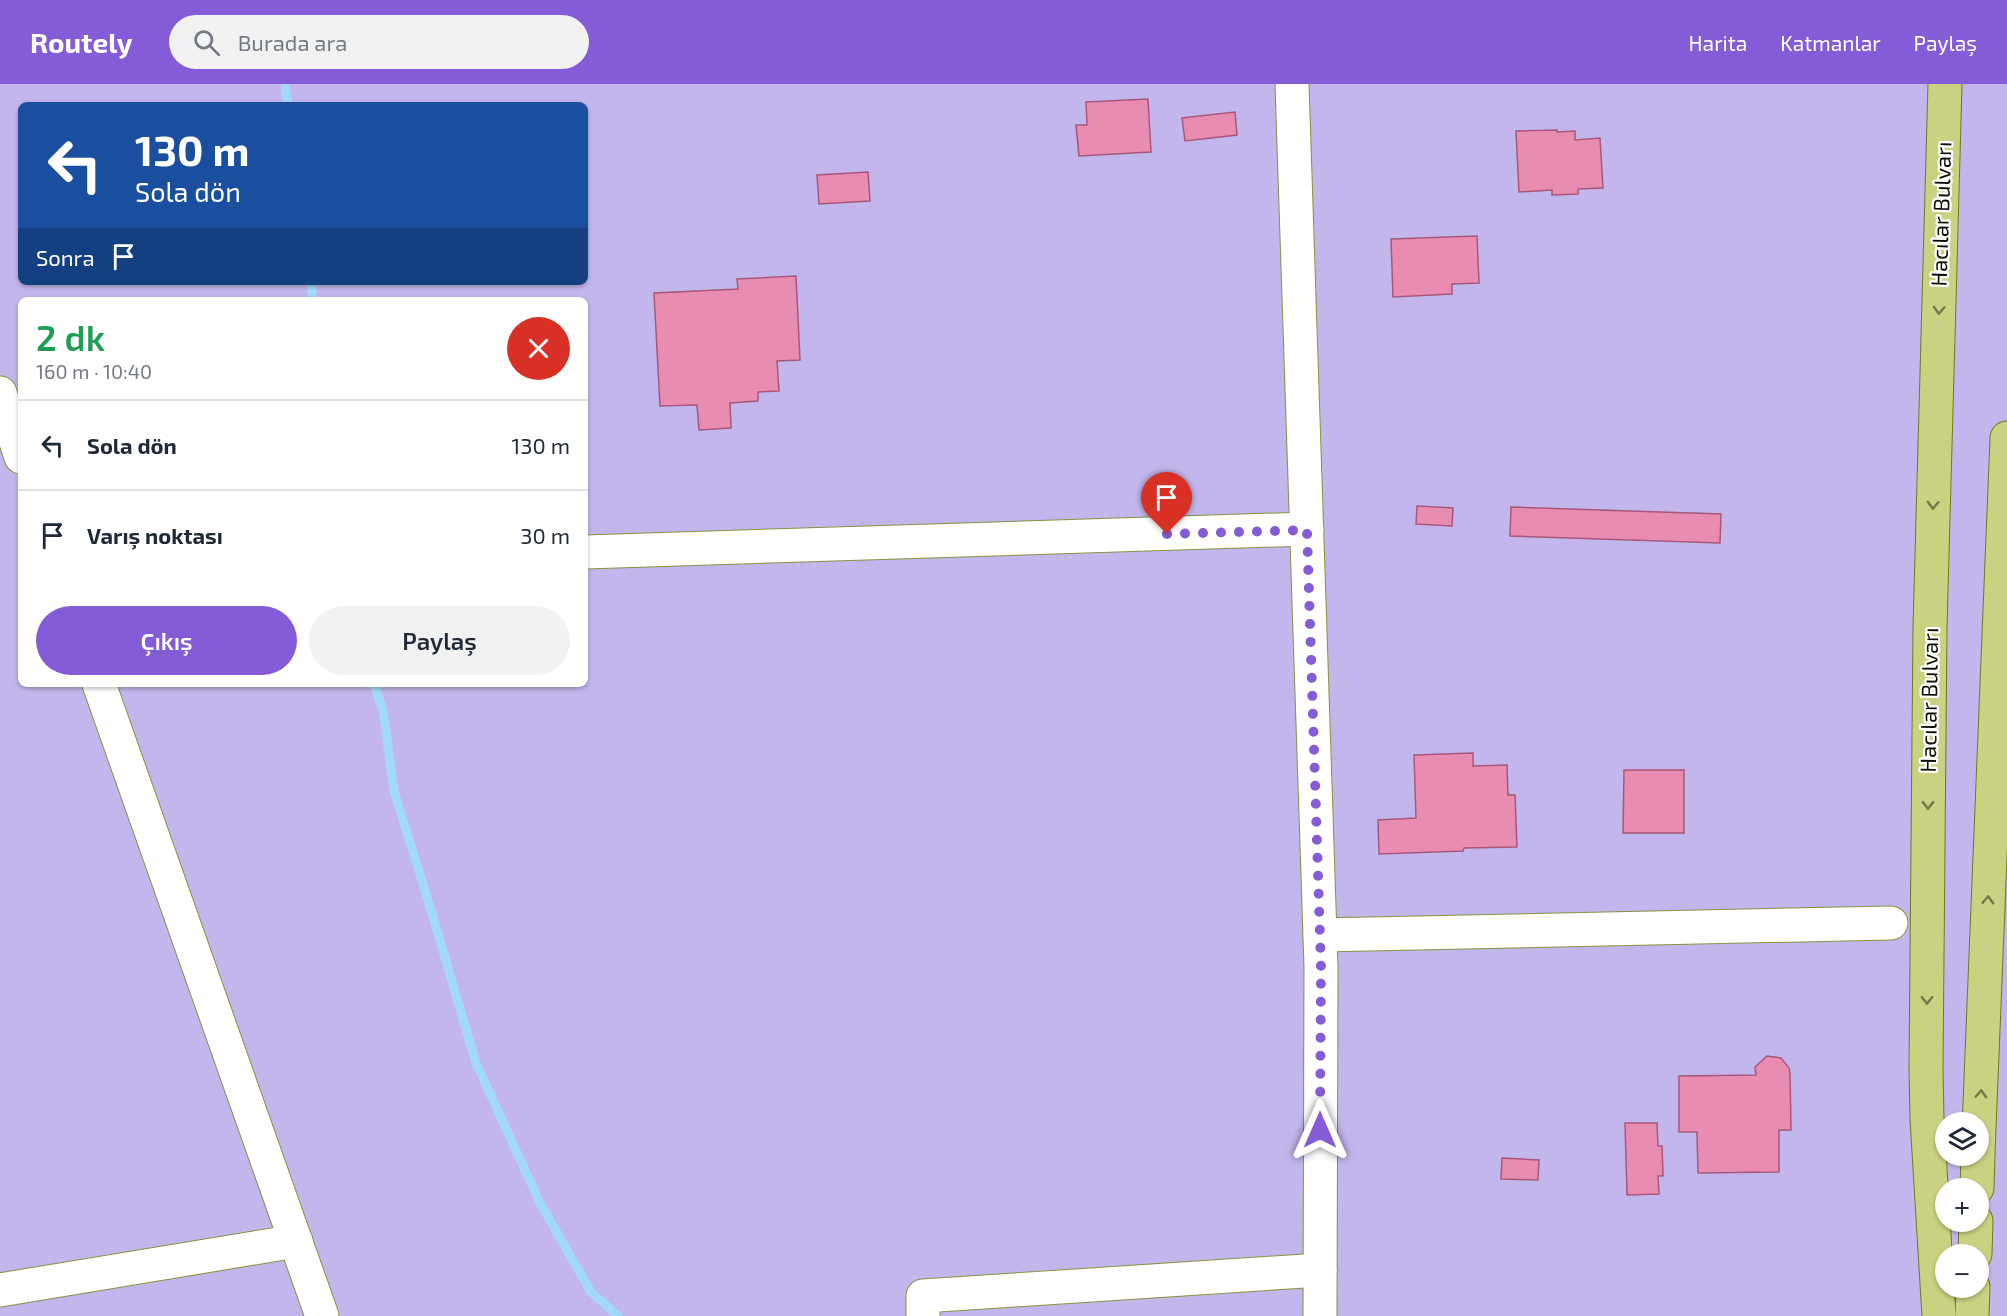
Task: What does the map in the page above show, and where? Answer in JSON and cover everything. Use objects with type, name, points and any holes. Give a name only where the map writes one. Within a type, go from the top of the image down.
[{"type":"main road","name":"Hacılar Bulvarı","points":[[1939,1316],[1926,1068],[1930,627],[1945,84]]},
{"type":"main road","points":[[1980,1112],[2007,438]]},
{"type":"main road","points":[[1972,1316],[1973,1298]]},
{"type":"street","points":[[1292,84],[1320,935],[1320,1316]]},
{"type":"street","points":[[0,393],[18,448]]},
{"type":"street","points":[[588,552],[1307,530]]},
{"type":"street","points":[[100,687],[322,1316]]},
{"type":"street","points":[[1320,935],[1891,923]]},
{"type":"street","points":[[0,1290],[296,1241]]},
{"type":"street","points":[[923,1316],[923,1296],[1320,1270]]},
{"type":"shaded area","points":[[0,84],[2007,84],[2007,1316],[0,1316]]},
{"type":"building","points":[[1148,99],[1151,152],[1079,156],[1076,125],[1087,125],[1086,102]]},
{"type":"building","points":[[1235,112],[1237,135],[1185,141],[1182,118]]},
{"type":"building","points":[[1557,130],[1557,132],[1575,131],[1575,140],[1600,138],[1603,188],[1578,189],[1578,194],[1552,195],[1552,190],[1519,192],[1516,131]]},
{"type":"building","points":[[868,172],[870,201],[819,204],[817,175]]},
{"type":"building","points":[[1477,236],[1479,283],[1452,284],[1452,294],[1393,297],[1391,239]]},
{"type":"building","points":[[796,276],[800,360],[777,361],[779,391],[758,392],[758,401],[730,403],[731,428],[699,430],[697,405],[660,406],[654,293],[738,289],[737,279]]},
{"type":"building","points":[[1417,506],[1453,508],[1452,526],[1416,524]]},
{"type":"building","points":[[1511,507],[1721,514],[1720,543],[1510,536]]},
{"type":"building","points":[[1473,753],[1473,766],[1507,765],[1508,795],[1515,795],[1517,847],[1379,854],[1378,820],[1416,818],[1414,755]]},
{"type":"building","points":[[1624,770],[1684,770],[1684,833],[1623,833]]},
{"type":"building","points":[[1767,1056],[1781,1058],[1789,1068],[1790,1074],[1791,1130],[1779,1130],[1779,1172],[1698,1173],[1697,1132],[1679,1132],[1679,1076],[1756,1075],[1755,1067]]},
{"type":"building","points":[[1625,1123],[1657,1123],[1658,1146],[1662,1146],[1663,1176],[1658,1176],[1659,1194],[1627,1195]]},
{"type":"building","points":[[1502,1158],[1539,1160],[1538,1180],[1501,1179]]},
{"type":"waterway","points":[[285,84],[288,102]]},
{"type":"waterway","points":[[311,285],[313,297]]},
{"type":"waterway","points":[[375,687],[383,710],[394,791],[476,1063],[540,1203],[591,1292],[618,1316]]},
{"type":"route","points":[[1167,534],[1307,530],[1321,967],[1320,1130]]}]
